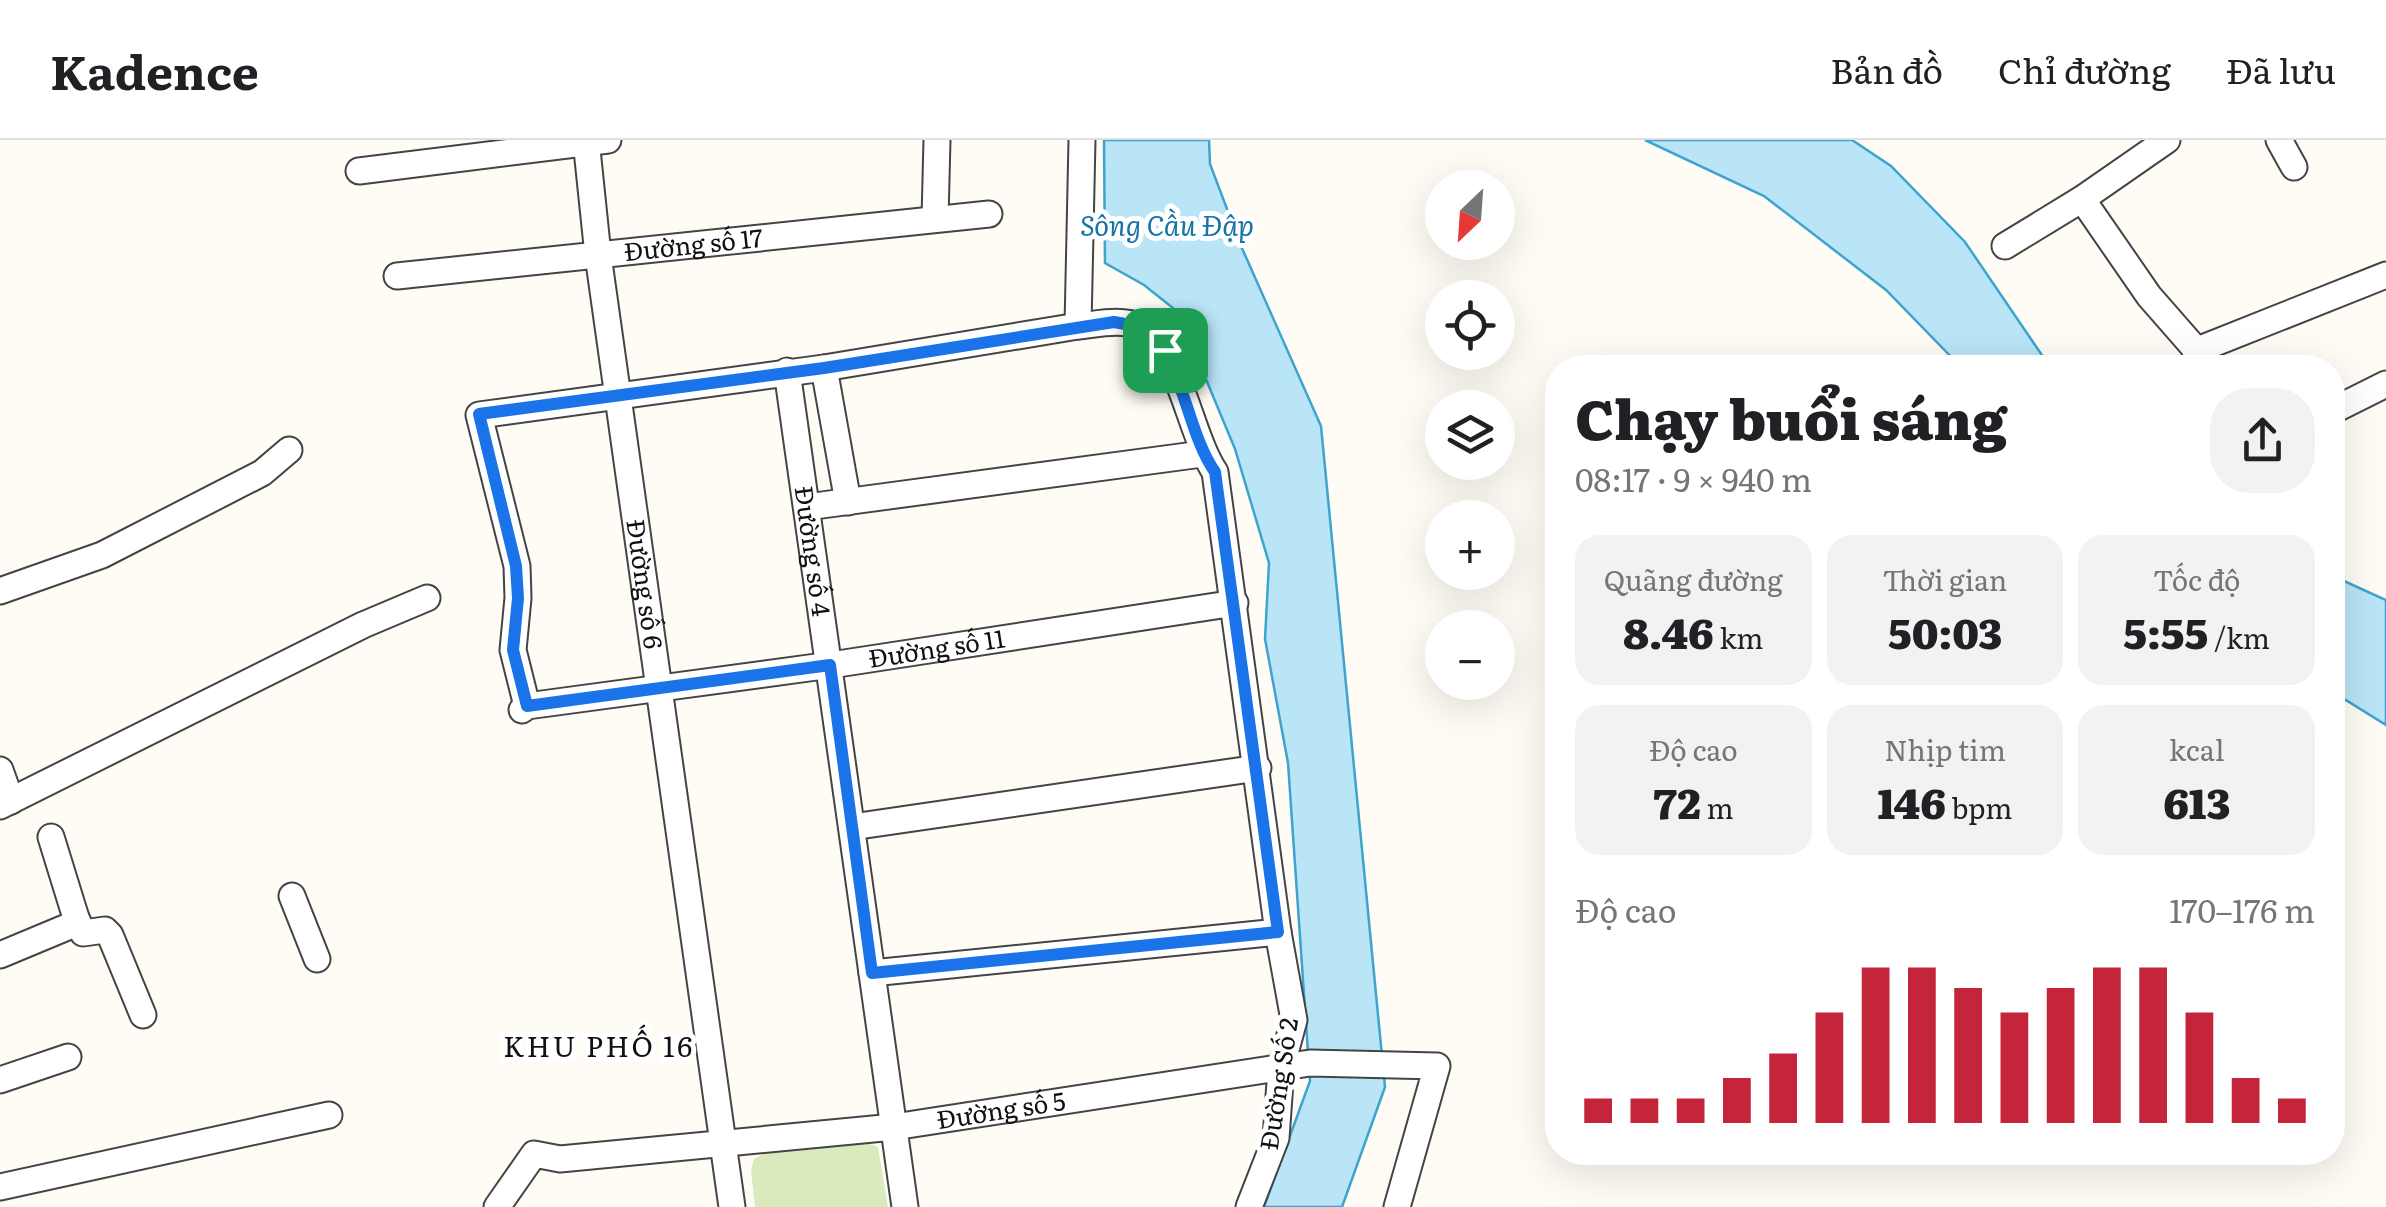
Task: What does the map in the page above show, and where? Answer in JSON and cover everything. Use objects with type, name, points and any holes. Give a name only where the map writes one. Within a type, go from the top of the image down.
[{"type":"street","points":[[935,219],[937,140]]},
{"type":"street","points":[[1078,326],[1082,140]]},
{"type":"street","points":[[2005,246],[2167,140]]},
{"type":"street","points":[[2278,140],[2294,167]]},
{"type":"street","points":[[359,171],[594,141]]},
{"type":"street","name":"Đường số 6","points":[[594,141],[598,255],[732,1207]]},
{"type":"street","points":[[2082,199],[2149,296],[2201,355]]},
{"type":"street","name":"Đường số 17","points":[[396,276],[989,214]]},
{"type":"street","points":[[2213,355],[2386,275]]},
{"type":"street","name":"Đường Số 2","points":[[525,708],[513,650],[518,598],[516,566],[479,414],[824,368],[1078,326],[1114,322],[1141,328],[1165,350],[1202,454],[1215,472],[1278,932],[1294,1020],[1281,1068],[1276,1138],[1249,1207]]},
{"type":"street","points":[[824,368],[848,502]]},
{"type":"street","name":"Đường số 4","points":[[787,371],[906,1207]]},
{"type":"street","points":[[2345,404],[2386,384]]},
{"type":"street","points":[[0,591],[102,555],[262,473],[288,450]]},
{"type":"street","points":[[807,507],[1202,454]]},
{"type":"street","points":[[0,770],[6,803],[363,625],[426,598]]},
{"type":"street","name":"Đường số 11","points":[[525,708],[1235,603]]},
{"type":"street","points":[[852,827],[1258,768]]},
{"type":"street","points":[[51,838],[83,933],[105,930],[110,935],[144,1015]]},
{"type":"street","points":[[292,896],[317,959]]},
{"type":"street","points":[[0,955],[72,925],[76,918]]},
{"type":"street","points":[[872,973],[1278,932]]},
{"type":"street","points":[[0,1080],[68,1057]]},
{"type":"street","name":"Đường số 5","points":[[497,1207],[534,1154],[560,1160],[894,1128],[1310,1063],[1437,1066],[1397,1207]]},
{"type":"street","points":[[0,1187],[329,1115]]},
{"type":"green space","points":[[865,1142],[878,1147],[888,1207],[755,1207],[751,1171],[754,1159],[765,1153]]},
{"type":"water","name":"Sông Cầu Đập","points":[[1104,140],[1209,140],[1210,164],[1241,246],[1321,426],[1385,1087],[1342,1207],[1264,1207],[1310,1081],[1288,763],[1265,639],[1269,563],[1235,449],[1178,312],[1144,285],[1105,263]]},
{"type":"water","points":[[1645,140],[1852,140],[1891,166],[1965,242],[2042,355],[1949,355],[1886,290],[1764,196]]},
{"type":"water","points":[[2345,581],[2386,600],[2386,725],[2345,699]]},
{"type":"district","name":"KHU PHỐ 16","points":[[599,1047]]},
{"type":"route","points":[[1114,322],[1141,328],[1165,350],[1202,454],[1215,472],[1278,932],[872,973],[830,665],[527,706],[513,650],[518,598],[516,566],[479,414],[824,368],[1114,322]]}]
